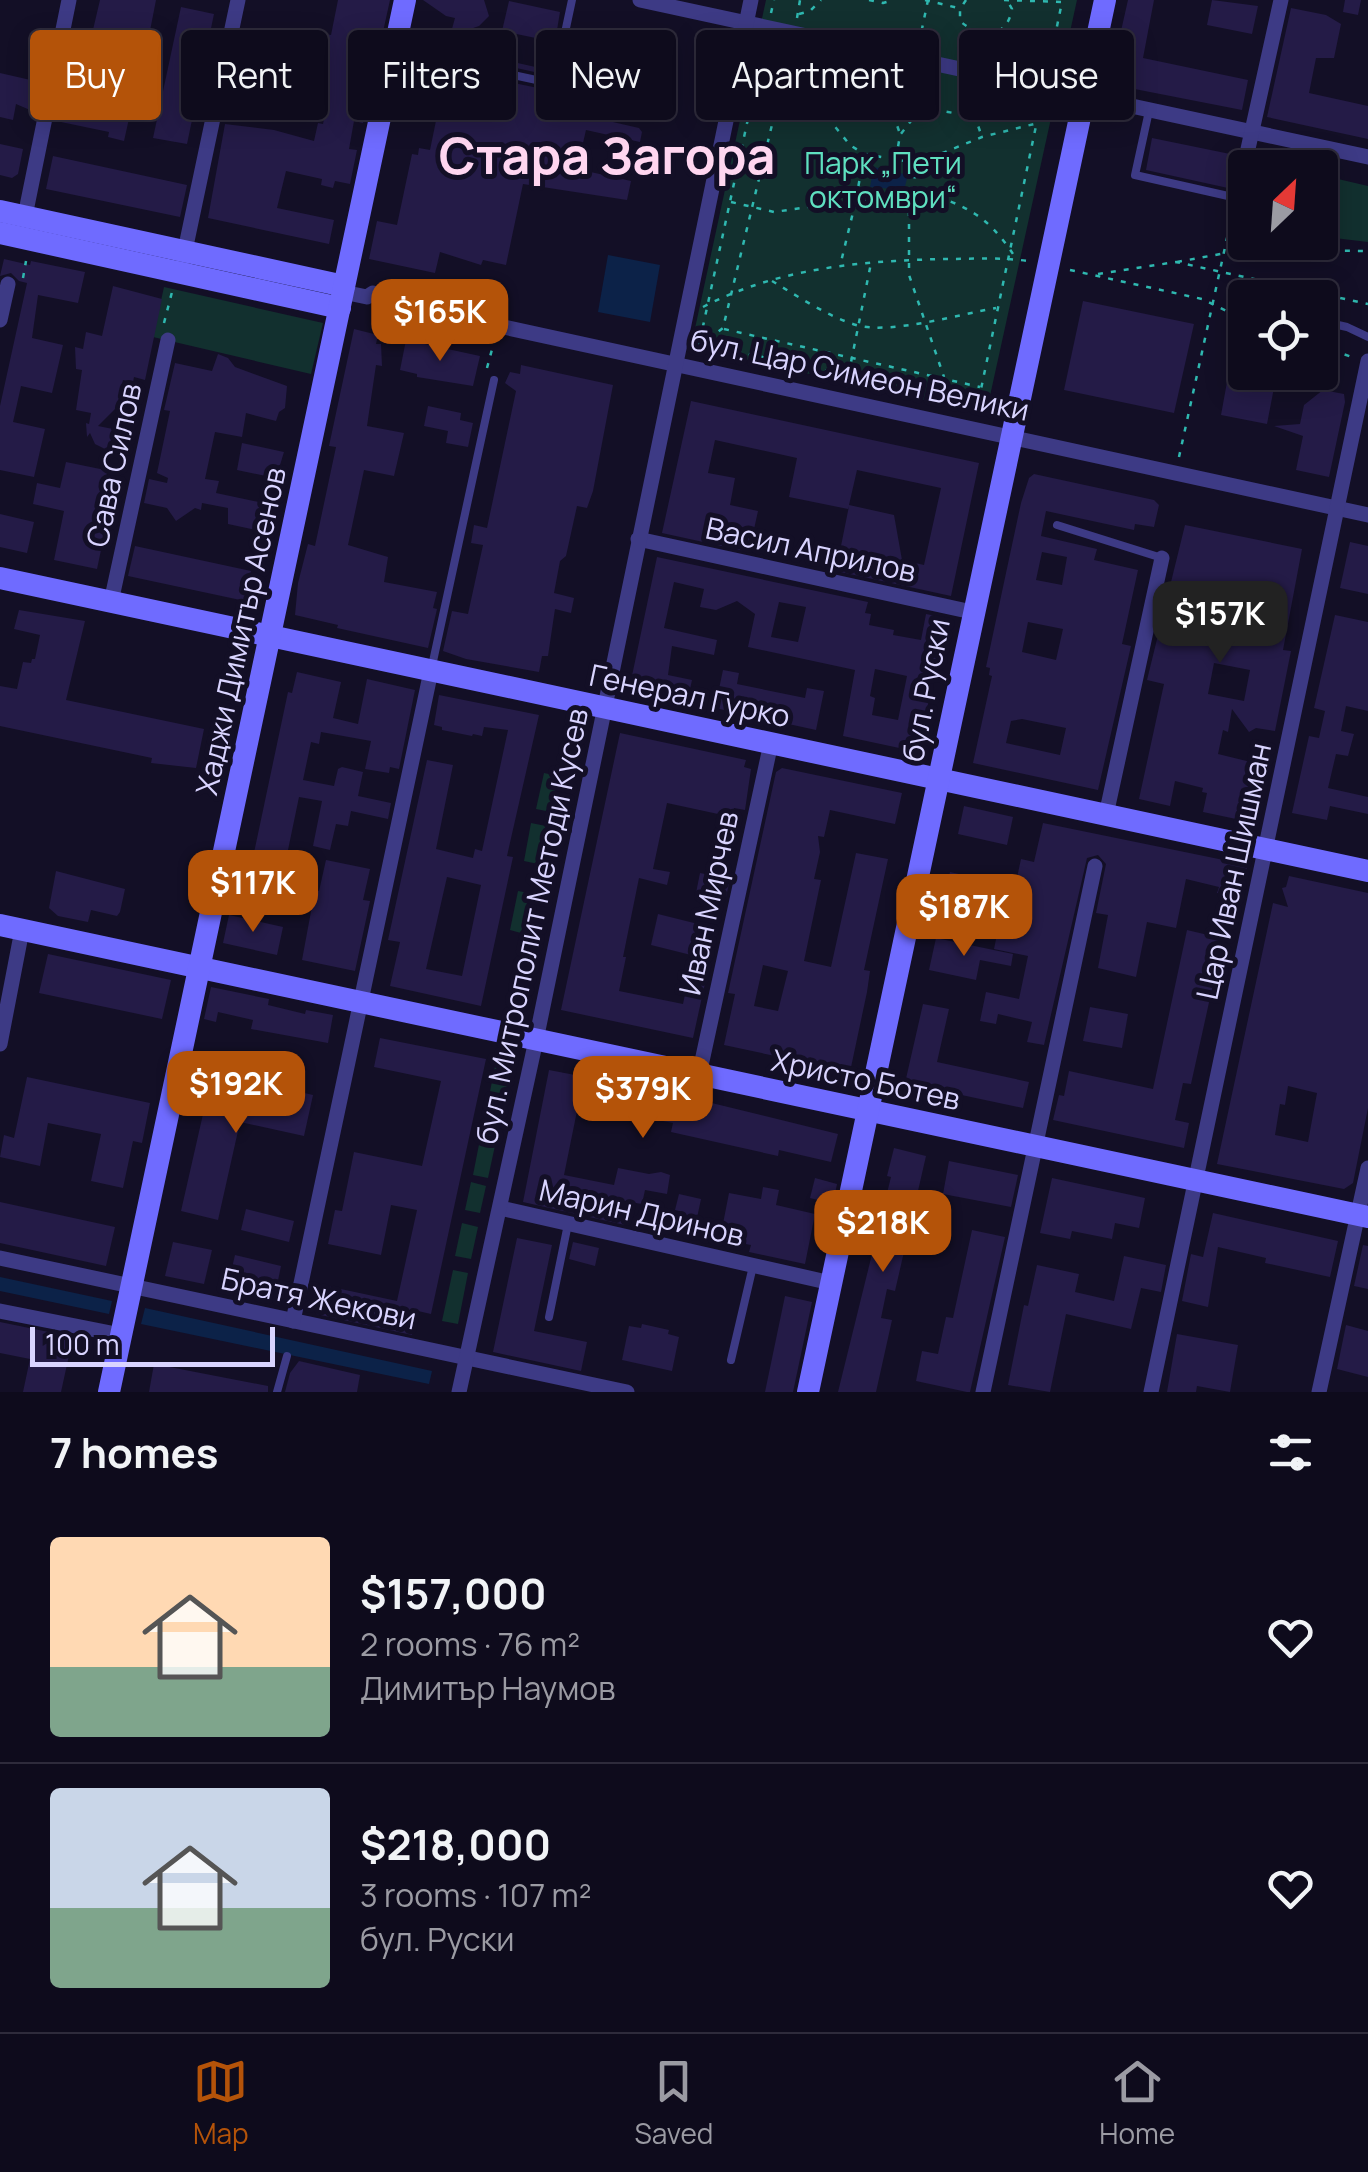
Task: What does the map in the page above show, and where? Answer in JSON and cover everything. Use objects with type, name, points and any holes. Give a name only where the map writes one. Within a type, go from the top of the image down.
[{"type":"street","points":[[24,216],[70,0]]},
{"type":"street","points":[[183,262],[238,0]]},
{"type":"street","name":"Хаджи Димитър Асенов","points":[[110,1392],[405,0]]},
{"type":"street","points":[[640,0],[781,30]]},
{"type":"street","name":"бул. Митрополит Методи Кусев","points":[[459,1392],[536,1040],[751,0]]},
{"type":"street","name":"бул. Руски","points":[[1098,30],[1105,0]]},
{"type":"street","points":[[1248,150],[1281,0]]},
{"type":"street","points":[[1134,107],[1368,157]]},
{"type":"street","name":"бул. Руски","points":[[808,1392],[1079,120]]},
{"type":"street","name":"бул. Цар Симеон Велики","points":[[0,211],[183,262]]},
{"type":"street","name":"бул. Цар Симеон Велики","points":[[0,234],[183,262],[342,295],[367,298],[373,293],[490,319],[498,326],[1368,514]]},
{"type":"street","points":[[0,320],[8,284]]},
{"type":"street","name":"Сава Силов","points":[[111,602],[168,340]]},
{"type":"street","name":"Цар Иван Шишман","points":[[1151,1392],[1368,362]]},
{"type":"street","name":"Васил Априлов","points":[[638,539],[972,612]]},
{"type":"street","points":[[1106,815],[1162,558]]},
{"type":"street","name":"Генерал Гурко","points":[[0,578],[1368,871]]},
{"type":"street","points":[[293,1321],[431,671]]},
{"type":"street","name":"Иван Мирчев","points":[[699,1075],[770,743]]},
{"type":"street","points":[[983,1392],[1095,866]]},
{"type":"street","points":[[0,1044],[11,928]]},
{"type":"street","name":"Христо Ботев","points":[[11,928],[1363,1216]]},
{"type":"street","points":[[1320,1392],[1363,1216],[1368,1168]]},
{"type":"street","name":"Марин Дринов","points":[[500,1208],[831,1283]]},
{"type":"street","name":"Братя Жекови","points":[[0,1258],[626,1392]]},
{"type":"street","points":[[0,1310],[122,1335]]},
{"type":"lane","points":[[566,30],[572,0]]},
{"type":"lane","points":[[1149,110],[1135,175],[1228,199]]},
{"type":"lane","points":[[1338,324],[1368,337]]},
{"type":"lane","points":[[431,671],[494,380]]},
{"type":"lane","points":[[1057,525],[1162,558]]},
{"type":"lane","points":[[549,1317],[568,1224]]},
{"type":"lane","points":[[732,1360],[753,1266]]},
{"type":"lane","points":[[277,1392],[287,1356]]},
{"type":"path","points":[[700,342],[774,0]]},
{"type":"path","points":[[794,30],[800,0]]},
{"type":"path","points":[[797,14],[807,14],[821,0]]},
{"type":"path","points":[[869,0],[893,0]]},
{"type":"path","points":[[921,30],[927,0],[960,8]]},
{"type":"path","points":[[966,0],[960,8],[960,21],[975,30]]},
{"type":"path","points":[[1004,30],[1012,14],[1005,0],[1062,2],[1056,30]]},
{"type":"path","points":[[939,110],[976,117],[982,137]]},
{"type":"path","points":[[676,364],[723,328],[773,120]]},
{"type":"path","points":[[829,120],[850,145],[864,154],[917,163],[982,137],[1036,124]]},
{"type":"path","points":[[896,120],[900,134],[896,159]]},
{"type":"path","points":[[900,134],[910,120]]},
{"type":"path","points":[[973,429],[1037,120]]},
{"type":"path","points":[[840,264],[864,154]]},
{"type":"path","points":[[917,163],[909,209],[909,275],[945,379]]},
{"type":"path","points":[[913,187],[985,218],[1017,260]]},
{"type":"path","points":[[710,196],[774,212],[856,200],[909,209]]},
{"type":"path","points":[[1175,473],[1228,234]]},
{"type":"path","points":[[8,284],[21,287],[30,240]]},
{"type":"path","points":[[1092,275],[1242,250],[1368,251]]},
{"type":"path","points":[[684,317],[732,293],[771,281],[840,264],[908,260],[1017,260],[1047,264],[1212,303],[1228,311]]},
{"type":"path","points":[[844,401],[872,261]]},
{"type":"path","points":[[168,340],[163,328],[183,262]]},
{"type":"path","points":[[1176,262],[1368,304]]},
{"type":"path","points":[[771,281],[807,303],[858,326],[898,326],[998,307]]},
{"type":"path","points":[[494,380],[485,374],[498,326]]},
{"type":"path","points":[[723,328],[982,387]]},
{"type":"path","points":[[1338,352],[1368,362]]},
{"type":"green space","name":"Парк „Пети октомври“","points":[[766,0],[1077,0],[1070,30],[959,30],[959,120],[1051,120],[986,414],[691,347],[740,120],[939,120],[939,30],[760,30]]},
{"type":"green space","points":[[1338,179],[1368,186],[1368,242],[1338,238]]},
{"type":"green space","points":[[164,287],[323,323],[311,374],[153,337]]},
{"type":"green space","points":[[544,773],[558,776],[551,812],[536,809]]},
{"type":"green space","points":[[531,823],[546,826],[538,864],[524,861]]},
{"type":"green space","points":[[518,891],[529,893],[521,933],[510,930]]},
{"type":"green space","points":[[495,1066],[510,1069],[500,1120],[485,1117]]},
{"type":"green space","points":[[483,1124],[499,1127],[488,1178],[473,1175]]},
{"type":"green space","points":[[471,1182],[486,1186],[480,1213],[465,1210]]},
{"type":"green space","points":[[462,1223],[478,1227],[471,1259],[455,1256]]},
{"type":"green space","points":[[453,1270],[468,1273],[458,1324],[442,1321]]},
{"type":"water","points":[[874,167],[908,175],[904,190],[870,187]]},
{"type":"water","points":[[608,255],[660,265],[650,322],[598,312]]},
{"type":"water","points":[[0,1277],[112,1301],[109,1314],[0,1291]]},
{"type":"water","points":[[145,1308],[432,1371],[429,1384],[141,1324]]},
{"type":"building","points":[[100,0],[156,0],[150,30],[93,30]]},
{"type":"building","points":[[338,0],[390,0],[383,30],[348,30],[348,120],[364,120],[354,121],[349,149],[357,150],[350,184],[335,181],[333,188],[321,185],[322,179],[286,171],[277,208],[334,220],[329,244],[208,218],[225,124],[274,130],[314,141],[318,123],[328,120],[328,34],[331,35]]},
{"type":"building","points":[[423,0],[484,0],[489,16],[479,26],[452,30],[455,18]]},
{"type":"building","points":[[1128,0],[1154,0],[1143,58],[1248,80],[1242,110],[1134,89],[1134,30],[1121,30]]},
{"type":"building","points":[[1212,0],[1258,6],[1252,34],[1207,25]]},
{"type":"building","points":[[1345,0],[1361,0],[1358,15],[1343,12]]},
{"type":"building","points":[[509,1],[560,12],[557,30],[536,30],[536,38],[516,34],[516,30],[502,30]]},
{"type":"building","points":[[181,7],[214,14],[211,30],[181,30],[181,120],[192,120],[187,144],[153,138],[157,120],[161,120],[161,101]]},
{"type":"building","points":[[1291,8],[1326,15],[1341,24],[1334,58],[1316,58],[1309,93],[1368,106],[1368,139],[1267,117]]},
{"type":"building","points":[[516,63],[536,67],[536,72],[516,68]]},
{"type":"building","points":[[0,73],[30,80],[30,110],[16,104],[13,120],[0,117]]},
{"type":"building","points":[[516,83],[536,88],[536,120],[604,120],[642,132],[640,142],[586,130],[577,169],[631,181],[627,200],[523,184],[506,265],[483,260],[481,265],[440,252],[435,273],[369,259],[377,221],[397,225],[412,154],[418,155],[419,148],[430,150],[436,120],[516,120]]},
{"type":"building","points":[[129,120],[124,141],[108,137],[109,132],[61,122]]},
{"type":"building","points":[[1152,138],[1228,154],[1228,188],[1146,170]]},
{"type":"building","points":[[0,144],[23,149],[18,174],[12,178],[0,175]]},
{"type":"building","points":[[53,156],[187,185],[180,217],[46,189]]},
{"type":"building","points":[[4,259],[85,272],[78,303],[38,295],[32,338],[63,345],[52,393],[21,386],[13,422],[45,429],[34,477],[0,470],[0,406],[27,283],[11,273],[0,276]]},
{"type":"building","points":[[113,286],[162,299],[145,380],[123,380],[117,407],[98,426],[133,433],[130,453],[114,449],[113,453],[95,444],[90,433],[87,437],[86,423],[89,424],[91,413],[76,410],[82,370],[76,369],[75,347],[83,349],[86,332],[102,336]]},
{"type":"building","points":[[1083,301],[1194,324],[1174,413],[1064,390]]},
{"type":"building","points":[[354,329],[378,335],[376,344],[381,344],[382,366],[376,365],[367,426],[404,433],[394,476],[364,470],[348,545],[388,557],[384,582],[437,592],[428,648],[295,615],[298,583],[308,544],[315,546],[336,447],[329,446]]},
{"type":"building","points":[[406,340],[480,356],[473,386],[417,377],[400,370]]},
{"type":"building","points":[[218,354],[235,367],[287,386],[285,408],[276,421],[246,413],[242,437],[215,432],[205,479],[219,481],[216,493],[273,505],[265,532],[228,524],[228,508],[202,503],[201,510],[195,508],[176,521],[167,508],[144,503],[149,479],[167,483],[168,478],[157,473],[170,411],[164,410],[175,363],[212,371]]},
{"type":"building","points":[[521,365],[613,385],[593,491],[587,508],[577,506],[554,593],[574,598],[571,613],[555,609],[548,656],[542,656],[539,672],[443,651],[452,611],[468,614],[483,545],[471,543],[474,525],[487,528],[516,391],[505,383],[510,372],[520,374]]},
{"type":"building","points":[[1228,376],[1228,390],[1274,390],[1267,424],[1221,415]]},
{"type":"building","points":[[1323,390],[1344,394],[1329,477],[1296,470],[1303,436],[1274,426],[1300,424],[1304,405]]},
{"type":"building","points":[[691,401],[979,463],[951,596],[836,571],[849,506],[848,509],[789,497],[797,458],[715,440],[708,473],[735,478],[730,505],[758,511],[749,552],[662,533]],"holes":[[[857,470],[941,488],[924,565],[902,560],[894,515],[849,505]]]},
{"type":"building","points":[[428,406],[461,413],[460,420],[473,423],[468,447],[446,443],[448,431],[424,426]]},
{"type":"building","points":[[242,443],[284,452],[276,478],[237,470]]},
{"type":"building","points":[[66,462],[110,471],[103,506],[117,509],[112,533],[105,531],[97,569],[54,560],[64,511],[33,504],[37,483],[60,488]]},
{"type":"building","points":[[1034,474],[1154,500],[1159,505],[1154,527],[1135,524],[1134,530],[1046,511],[1041,536],[1097,549],[1094,560],[1138,570],[1122,644],[1131,646],[1098,790],[973,763],[992,676],[986,667],[1029,478]],"holes":[[[1042,552],[1067,557],[1062,585],[1036,580]],[[1028,622],[1063,629],[1056,660],[1022,652]],[[1022,719],[1066,728],[1060,755],[1006,743],[1011,721]]]},
{"type":"building","points":[[0,514],[34,522],[27,553],[0,547]]},
{"type":"building","points":[[1185,525],[1302,549],[1283,650],[1291,651],[1275,731],[1256,728],[1249,732],[1232,709],[1228,732],[1223,730],[1218,754],[1267,766],[1255,823],[1203,812],[1207,793],[1202,792],[1203,788],[1175,781],[1170,806],[1139,799],[1164,684],[1147,680]],"holes":[[[1214,663],[1250,670],[1244,701],[1208,694]]]},
{"type":"building","points":[[1350,542],[1368,546],[1368,594],[1340,588]]},
{"type":"building","points":[[135,546],[251,571],[245,601],[128,576]]},
{"type":"building","points":[[657,557],[868,602],[865,613],[871,614],[869,625],[894,630],[893,635],[921,640],[926,614],[946,618],[918,752],[843,736],[855,670],[748,647],[755,614],[737,601],[716,610],[700,607],[704,589],[674,582],[664,628],[717,640],[714,655],[672,646],[668,675],[692,680],[687,703],[629,690]],"holes":[[[779,602],[806,607],[798,642],[771,637]],[[875,669],[907,676],[898,720],[872,715],[875,698],[870,696]]]},
{"type":"building","points":[[19,610],[85,621],[66,700],[204,729],[196,768],[151,763],[152,758],[0,726],[0,686],[17,689],[23,662],[35,659],[40,635],[14,629]]},
{"type":"building","points":[[1335,615],[1368,622],[1368,711],[1346,706],[1341,731],[1354,734],[1348,756],[1336,754],[1328,788],[1368,797],[1368,814],[1330,806],[1327,820],[1292,813],[1309,736],[1319,738],[1325,711],[1314,708]]},
{"type":"building","points":[[723,670],[739,673],[737,684],[805,698],[807,688],[824,691],[816,730],[715,708]]},
{"type":"building","points":[[297,672],[341,682],[333,718],[358,724],[367,679],[415,690],[399,769],[390,767],[389,773],[365,769],[371,741],[321,732],[319,744],[311,742],[303,780],[334,786],[342,767],[363,772],[358,796],[391,803],[388,819],[351,811],[348,826],[336,824],[330,850],[313,846],[322,801],[299,797],[283,874],[251,867],[288,692],[292,693]]},
{"type":"building","points":[[439,695],[539,715],[507,856],[513,857],[481,1006],[390,986],[400,942],[388,940],[427,760],[453,765],[436,849],[473,858],[475,849],[482,851],[508,730],[484,727],[482,736],[472,736],[434,725]],"holes":[[[447,877],[481,885],[462,976],[426,969]]]},
{"type":"building","points":[[620,733],[746,760],[744,767],[751,769],[745,810],[734,808],[732,817],[667,803],[653,869],[670,872],[667,885],[639,878],[619,991],[683,1004],[692,961],[709,965],[693,1038],[561,1010]]},
{"type":"building","points":[[782,768],[902,793],[895,824],[830,810],[824,837],[818,836],[820,852],[814,879],[821,880],[804,961],[831,967],[856,853],[888,859],[864,970],[870,971],[850,1072],[724,1045],[735,994],[728,993],[776,772]],"holes":[[[763,965],[788,971],[778,1011],[754,1006]]]},
{"type":"building","points":[[964,806],[1013,817],[1007,845],[958,834]]},
{"type":"building","points":[[1043,823],[1248,865],[1236,896],[1217,893],[1219,887],[1186,879],[1176,928],[1147,922],[1136,977],[1098,968],[1108,915],[1096,913],[1106,864],[1098,855],[1087,858],[1044,1045],[1027,1042],[1032,1022],[998,1014],[996,1024],[980,1021],[986,992],[1019,999],[1028,956],[994,949],[1001,915],[943,902],[950,872],[1015,887],[1021,859],[1034,862]]},
{"type":"building","points":[[326,860],[370,869],[363,900],[370,901],[355,971],[302,960],[315,890],[319,891]]},
{"type":"building","points":[[56,871],[125,889],[120,912],[117,916],[91,910],[88,922],[58,916],[49,908]]},
{"type":"building","points":[[700,873],[730,879],[726,897],[696,893]]},
{"type":"building","points":[[1289,876],[1368,893],[1368,1108],[1353,1183],[1344,1189],[1217,1164],[1273,903],[1288,907],[1282,888]],"holes":[[[1288,1086],[1317,1093],[1308,1142],[1275,1135],[1280,1104],[1285,1105]]]},
{"type":"building","points":[[658,914],[710,927],[703,958],[651,945]]},
{"type":"building","points":[[229,915],[283,927],[277,955],[223,943]]},
{"type":"building","points":[[1209,927],[1225,930],[1191,1084],[1183,1083],[1175,1120],[1189,1123],[1184,1148],[1053,1120],[1059,1095],[1064,1096],[1069,1071],[1153,1089],[1187,930],[1208,935]]},
{"type":"building","points":[[936,938],[1013,954],[1011,966],[980,960],[976,980],[929,970]]},
{"type":"building","points":[[48,954],[171,980],[162,1019],[39,993]]},
{"type":"building","points":[[211,987],[269,999],[268,1005],[305,1014],[306,1010],[333,1015],[328,1043],[251,1029],[253,1020],[218,1012],[216,1022],[204,1019]]},
{"type":"building","points":[[923,1004],[949,1009],[937,1062],[1029,1082],[1023,1108],[905,1083]]},
{"type":"building","points":[[1090,1007],[1128,1014],[1122,1048],[1083,1041]]},
{"type":"building","points":[[380,1038],[486,1059],[431,1314],[418,1311],[412,1335],[316,1314],[322,1285],[397,1301],[417,1210],[391,1205],[381,1255],[328,1244],[335,1210],[342,1211],[354,1152],[422,1166],[441,1081],[374,1067]]},
{"type":"building","points":[[549,1070],[679,1095],[838,1134],[831,1162],[779,1150],[778,1156],[671,1132],[673,1123],[617,1112],[616,1118],[577,1111],[564,1175],[614,1185],[618,1168],[649,1174],[661,1172],[670,1175],[667,1194],[645,1190],[642,1204],[630,1202],[625,1225],[523,1202]]},
{"type":"building","points":[[27,1077],[150,1103],[142,1143],[133,1141],[123,1188],[91,1181],[101,1134],[48,1123],[40,1166],[0,1157],[4,1135],[14,1138]]},
{"type":"building","points":[[211,1079],[269,1092],[270,1085],[313,1095],[304,1136],[240,1122],[218,1220],[181,1211]]},
{"type":"building","points":[[894,1148],[926,1156],[895,1291],[887,1289],[881,1318],[892,1320],[876,1392],[838,1392],[891,1177],[887,1176]]},
{"type":"building","points":[[949,1161],[1018,1175],[1011,1207],[943,1194]]},
{"type":"building","points":[[815,1178],[837,1184],[833,1204],[810,1198]]},
{"type":"building","points":[[1052,1178],[1145,1198],[1139,1228],[1115,1223],[1112,1239],[1072,1231],[1070,1239],[1040,1233]]},
{"type":"building","points":[[763,1187],[779,1190],[776,1205],[815,1214],[805,1264],[749,1252],[751,1245],[720,1239],[729,1193],[761,1199]]},
{"type":"building","points":[[679,1194],[701,1199],[694,1232],[680,1229],[684,1212],[675,1210]]},
{"type":"building","points":[[0,1202],[115,1227],[106,1266],[0,1243]]},
{"type":"building","points":[[246,1209],[294,1221],[289,1242],[241,1230]]},
{"type":"building","points":[[1213,1213],[1338,1241],[1330,1277],[1265,1263],[1266,1258],[1218,1247],[1208,1307],[1182,1301],[1191,1254],[1203,1257]]},
{"type":"building","points":[[972,1230],[1005,1237],[967,1392],[916,1381],[922,1351],[938,1354],[946,1317],[953,1318]]},
{"type":"building","points":[[517,1238],[552,1245],[534,1331],[587,1342],[581,1371],[493,1352]]},
{"type":"building","points":[[173,1242],[212,1250],[204,1284],[165,1276]]},
{"type":"building","points":[[573,1242],[599,1248],[595,1266],[569,1259]]},
{"type":"building","points":[[1363,1245],[1368,1246],[1368,1289],[1354,1286]]},
{"type":"building","points":[[235,1255],[281,1266],[274,1300],[227,1289]]},
{"type":"building","points":[[1124,1256],[1166,1265],[1161,1292],[1141,1288],[1131,1329],[1066,1314],[1050,1392],[1008,1385],[1024,1305],[1028,1306],[1037,1265],[1079,1274],[1075,1292],[1114,1301]]},
{"type":"building","points":[[785,1296],[812,1302],[793,1392],[765,1392]]},
{"type":"building","points":[[0,1322],[73,1337],[61,1392],[23,1392],[30,1359],[0,1353]]},
{"type":"building","points":[[642,1324],[669,1330],[668,1334],[679,1337],[672,1371],[622,1360],[629,1326],[641,1328]]},
{"type":"building","points":[[1346,1325],[1368,1331],[1368,1377],[1337,1369]]},
{"type":"building","points":[[1177,1334],[1238,1345],[1230,1392],[1197,1386],[1196,1392],[1167,1392]]},
{"type":"building","points":[[299,1361],[360,1375],[357,1392],[285,1392],[290,1373]]},
{"type":"building","points":[[154,1364],[268,1386],[268,1392],[149,1392]]},
{"type":"district","name":"Стара Загора","points":[[607,155]]}]
